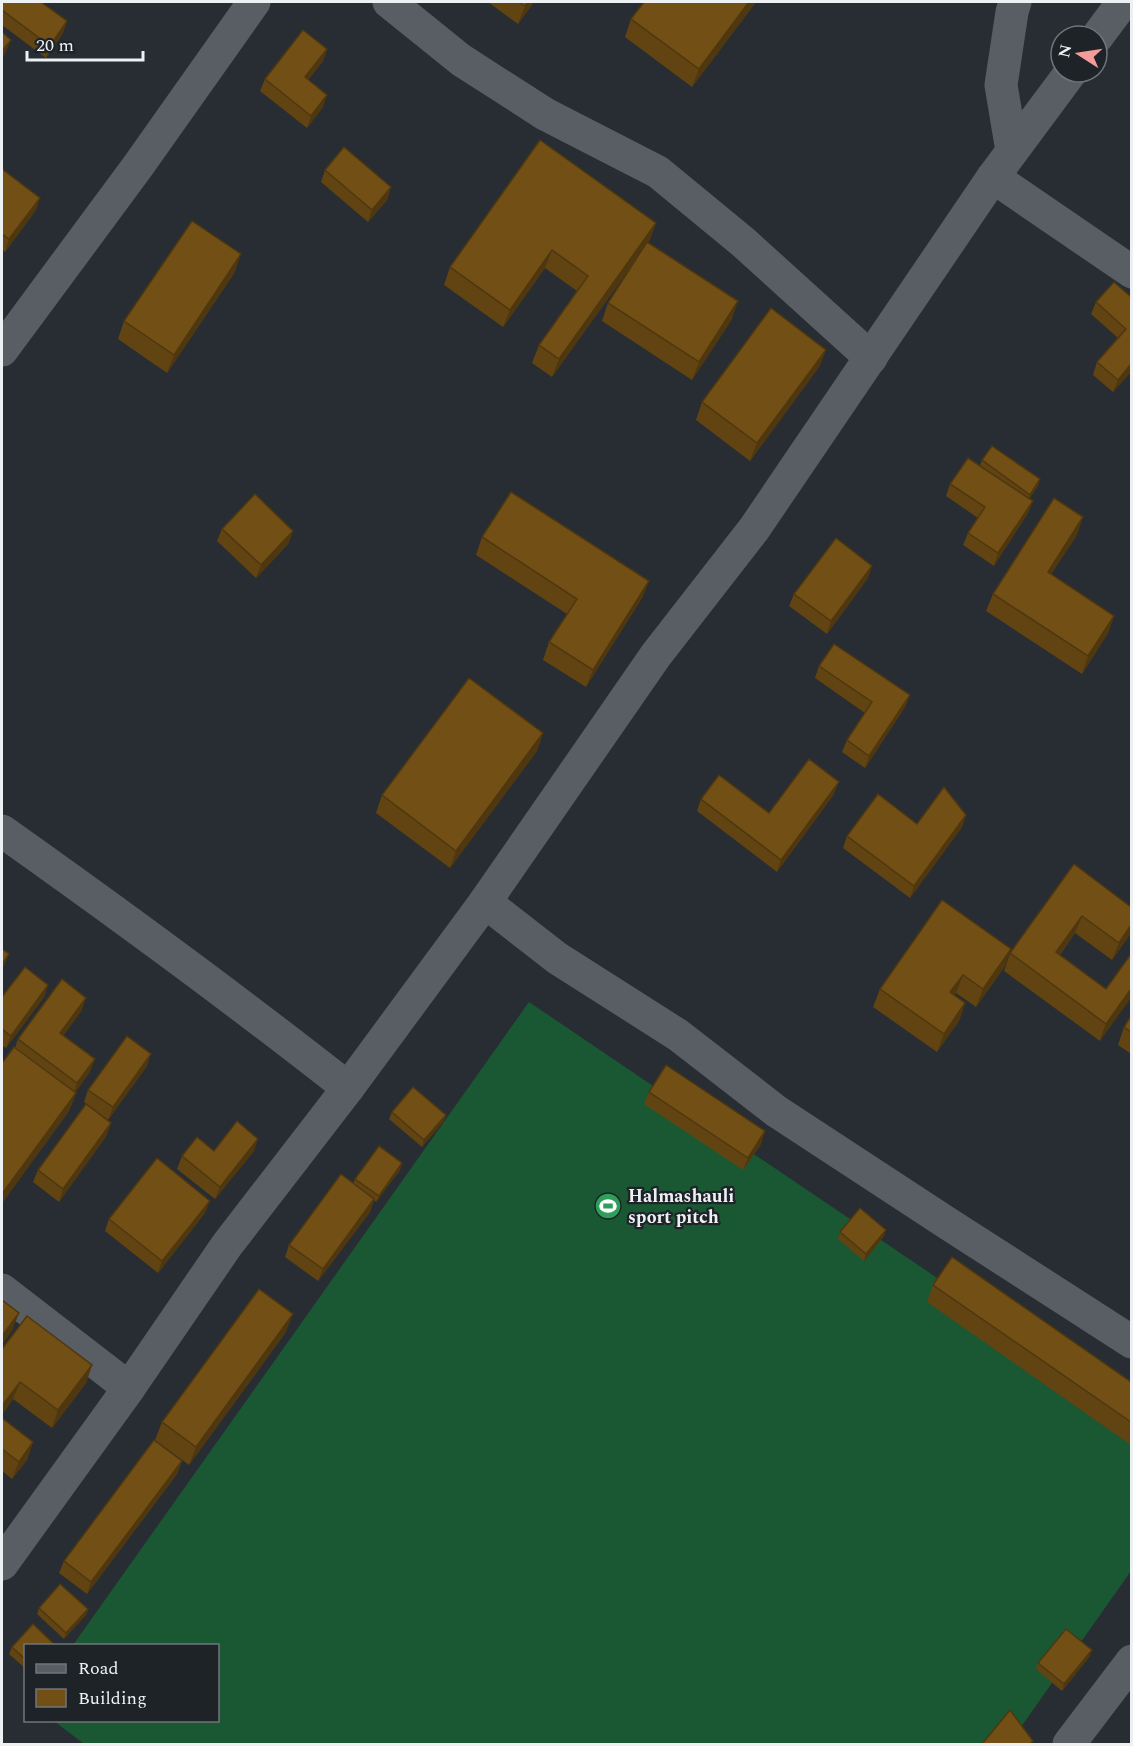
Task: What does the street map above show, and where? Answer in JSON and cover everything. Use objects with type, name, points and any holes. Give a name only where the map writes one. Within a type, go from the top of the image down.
[{"type":"street","points":[[2,350],[138,166],[254,2]]},
{"type":"street","points":[[389,2],[461,60],[545,114],[658,172],[743,242],[871,358]]},
{"type":"street","points":[[1012,151],[1001,85],[1015,2]]},
{"type":"street","points":[[1107,24],[1123,2]]},
{"type":"street","points":[[2,1564],[129,1388],[227,1245],[348,1088],[485,902],[656,655],[754,529],[993,177],[1062,84]]},
{"type":"street","points":[[993,177],[1131,272]]},
{"type":"street","points":[[2,831],[246,1007],[348,1088]]},
{"type":"street","points":[[485,902],[557,958],[678,1035],[776,1110],[1131,1342]]},
{"type":"street","points":[[2,1290],[129,1388]]},
{"type":"street","points":[[1069,1744],[1131,1661]]},
{"type":"green space","name":"Halmashauli sport pitch","points":[[529,1002],[1131,1409],[1131,1571],[1009,1744],[84,1744],[55,1722],[219,1722],[219,1644],[74,1644]]},
{"type":"building","points":[[2,2],[41,2],[67,21],[50,46],[2,10]]},
{"type":"building","points":[[644,2],[749,2],[699,69],[631,19]]},
{"type":"building","points":[[303,30],[327,49],[305,77],[327,95],[311,116],[265,79]]},
{"type":"building","points":[[2,32],[11,40],[2,51]]},
{"type":"building","points":[[540,140],[656,223],[559,359],[539,345],[588,276],[552,250],[510,310],[450,267]]},
{"type":"building","points":[[344,147],[391,187],[372,210],[325,170]]},
{"type":"building","points":[[2,169],[40,198],[9,239],[2,234]]},
{"type":"building","points":[[192,221],[241,254],[174,355],[124,321]]},
{"type":"building","points":[[647,242],[738,301],[699,362],[608,303]]},
{"type":"building","points":[[1114,282],[1131,297],[1131,364],[1118,380],[1097,362],[1126,329],[1096,302]]},
{"type":"building","points":[[771,308],[826,350],[757,443],[702,402]]},
{"type":"building","points":[[992,446],[1040,479],[1030,495],[982,460]]},
{"type":"building","points":[[968,458],[1033,501],[998,553],[968,533],[985,507],[950,484]]},
{"type":"building","points":[[511,492],[649,581],[593,670],[549,642],[577,599],[482,537]]},
{"type":"building","points":[[255,494],[293,531],[261,565],[222,529]]},
{"type":"building","points":[[1054,498],[1083,517],[1048,572],[1114,616],[1088,656],[993,594]]},
{"type":"building","points":[[836,538],[872,566],[831,621],[794,594]]},
{"type":"building","points":[[834,644],[910,695],[869,756],[847,740],[872,702],[819,666]]},
{"type":"building","points":[[469,678],[543,733],[456,851],[382,795]]},
{"type":"building","points":[[809,759],[839,782],[781,860],[701,799],[719,775],[769,813]]},
{"type":"building","points":[[944,787],[966,815],[914,886],[847,836],[878,794],[917,824]]},
{"type":"building","points":[[1074,864],[1131,907],[1131,925],[1119,943],[1082,916],[1056,952],[1106,989],[1131,954],[1131,989],[1106,1024],[1010,953]]},
{"type":"building","points":[[942,900],[1011,949],[983,989],[963,975],[950,992],[965,1003],[944,1034],[880,989]]},
{"type":"building","points":[[2,949],[9,954],[2,964]]},
{"type":"building","points":[[25,967],[48,985],[11,1036],[2,1029],[2,997]]},
{"type":"building","points":[[62,979],[86,998],[60,1033],[95,1059],[77,1083],[18,1039]]},
{"type":"building","points":[[1131,1016],[1131,1032],[1124,1027]]},
{"type":"building","points":[[127,1036],[151,1054],[113,1107],[88,1090]]},
{"type":"building","points":[[14,1047],[76,1093],[2,1194],[2,1063]]},
{"type":"building","points":[[666,1065],[765,1131],[748,1158],[649,1092]]},
{"type":"building","points":[[413,1087],[446,1115],[424,1140],[392,1112]]},
{"type":"building","points":[[86,1104],[111,1123],[63,1189],[38,1170]]},
{"type":"building","points":[[237,1121],[258,1139],[220,1187],[182,1156],[197,1137],[214,1151]]},
{"type":"building","points":[[379,1146],[402,1163],[379,1196],[355,1179]]},
{"type":"building","points":[[157,1158],[210,1201],[162,1261],[109,1219]]},
{"type":"building","points":[[341,1174],[374,1199],[323,1269],[289,1245]]},
{"type":"building","points":[[860,1208],[886,1230],[866,1254],[840,1232]]},
{"type":"building","points":[[952,1257],[1131,1382],[1131,1422],[933,1285]]},
{"type":"building","points":[[259,1289],[293,1314],[196,1447],[162,1422]]},
{"type":"building","points":[[2,1300],[19,1313],[2,1336]]},
{"type":"building","points":[[27,1316],[92,1365],[58,1410],[20,1382],[2,1406],[2,1349]]},
{"type":"building","points":[[2,1418],[33,1442],[19,1462],[2,1449]]},
{"type":"building","points":[[154,1440],[182,1461],[91,1582],[64,1561]]},
{"type":"building","points":[[60,1584],[88,1609],[66,1633],[39,1608]]},
{"type":"building","points":[[33,1624],[54,1644],[24,1644],[24,1658],[12,1647]]},
{"type":"building","points":[[1066,1629],[1092,1650],[1064,1684],[1038,1663]]},
{"type":"building","points":[[1010,1710],[1033,1741],[1030,1744],[982,1744]]},
{"type":"place","name":"Halmashauli sport pitch","points":[[608,1206]]}]
